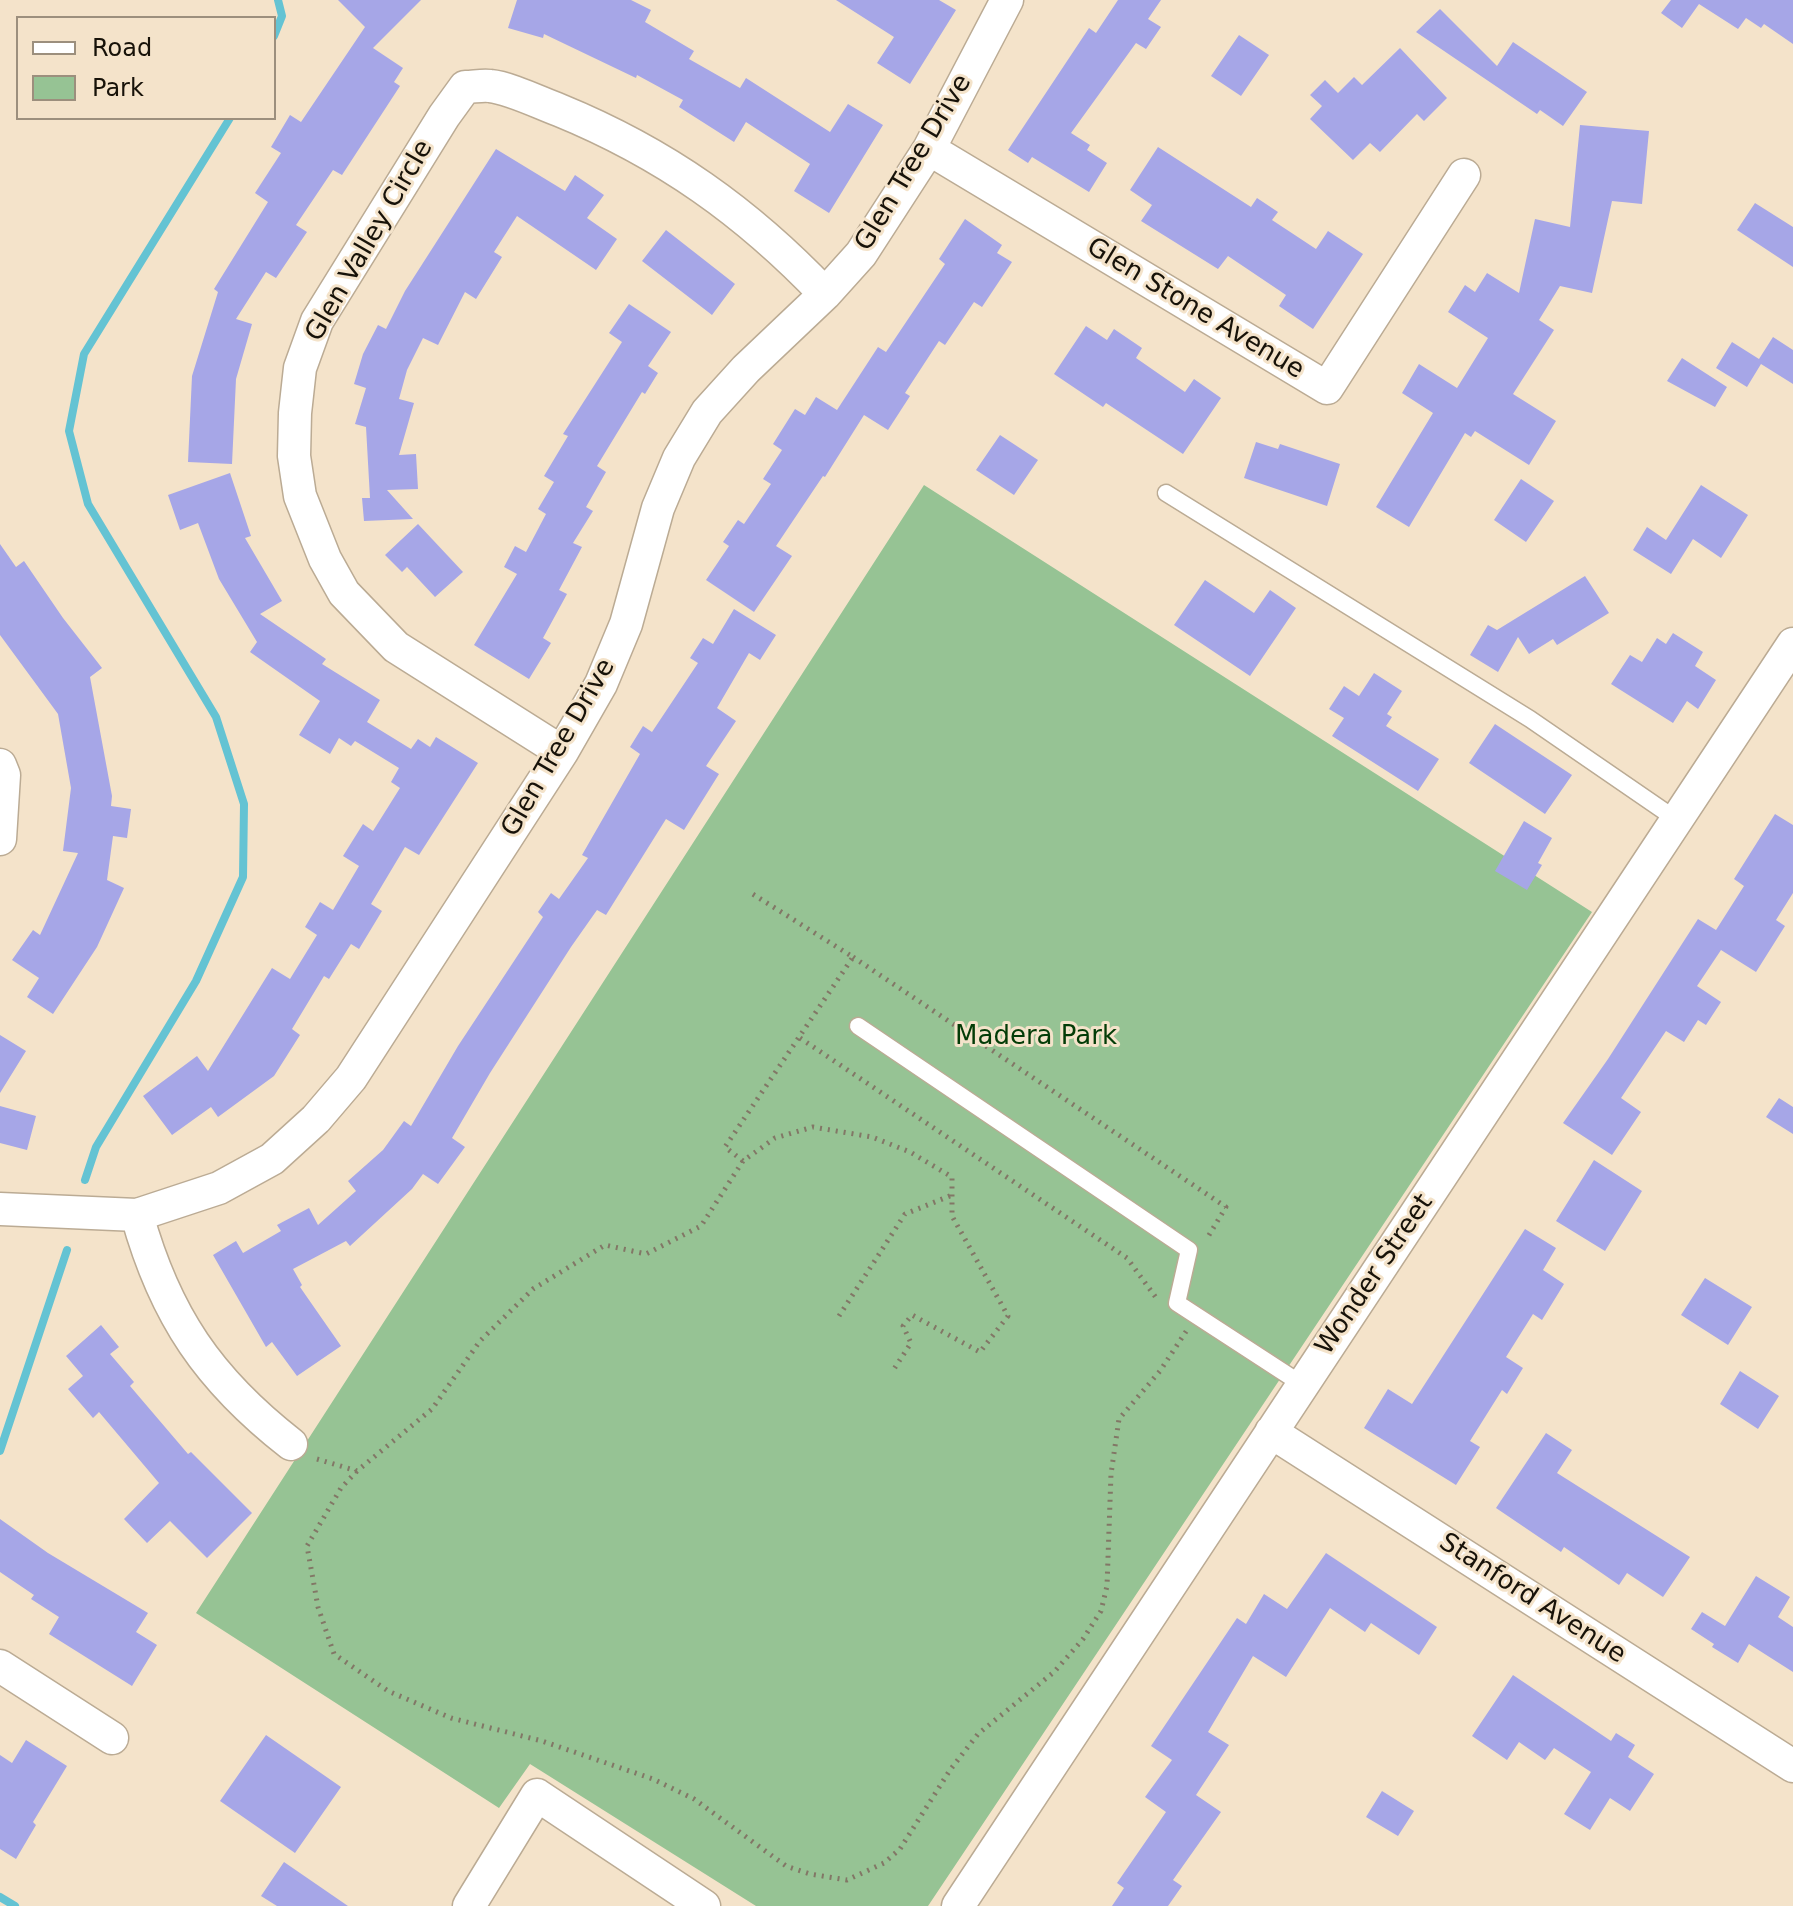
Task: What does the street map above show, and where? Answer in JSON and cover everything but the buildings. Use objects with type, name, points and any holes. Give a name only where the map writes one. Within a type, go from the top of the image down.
[{"type":"street","name":"Glen Tree Drive","points":[[0,1209],[137,1215],[219,1188],[272,1159],[316,1119],[351,1078],[562,752],[601,684],[626,624],[658,508],[679,458],[707,412],[861,254],[929,149],[1007,0]]},
{"type":"street","name":"Glen Valley Circle","points":[[562,752],[396,647],[344,593],[325,559],[300,496],[294,456],[300,368],[317,321],[465,87],[491,86],[612,132],[676,169],[740,214],[825,294]]},
{"type":"street","name":"Glen Stone Avenue","points":[[929,149],[1327,388],[1464,175]]},
{"type":"street","name":"Wonder Street","points":[[958,1906],[1793,644]]},
{"type":"street","points":[[0,765],[4,775],[0,839]]},
{"type":"street","points":[[137,1215],[147,1253],[162,1290],[192,1343],[257,1418],[304,1452]]},
{"type":"street","name":"Stanford Avenue","points":[[1271,1432],[1793,1766]]},
{"type":"street","points":[[0,1666],[112,1738]]},
{"type":"street","points":[[469,1906],[537,1795],[704,1906]]},
{"type":"lane","points":[[1166,493],[1530,719],[1677,820]]},
{"type":"lane","points":[[858,1026],[1189,1250],[1177,1303],[1303,1385]]},
{"type":"path","points":[[751,893],[853,957],[1226,1207],[1205,1241]]},
{"type":"path","points":[[743,1161],[725,1147],[853,957]]},
{"type":"path","points":[[800,1038],[1127,1258],[1160,1303]]},
{"type":"path","points":[[892,1372],[911,1343],[903,1326],[912,1315],[980,1352],[1008,1316],[952,1216],[952,1177],[910,1152],[872,1137],[813,1127],[775,1138],[743,1161],[701,1226],[646,1254],[605,1245],[533,1289],[480,1341],[432,1409],[341,1488],[307,1546],[318,1607],[334,1654],[388,1691],[451,1718],[542,1741],[653,1779],[694,1799],[786,1866],[810,1874],[847,1880],[884,1863],[900,1849],[950,1770],[978,1734],[1054,1672],[1083,1639],[1101,1611],[1107,1586],[1111,1474],[1119,1419],[1160,1371],[1189,1328],[1179,1320]]},
{"type":"path","points":[[839,1316],[905,1214],[952,1195]]},
{"type":"path","points":[[304,1452],[357,1471]]},
{"type":"green space","name":"Madera Park","points":[[924,485],[1592,912],[928,1906],[756,1906],[530,1764],[499,1808],[196,1613]]},
{"type":"waterway","points":[[276,31],[282,16],[278,0]]},
{"type":"waterway","points":[[85,1180],[96,1147],[196,981],[243,877],[244,804],[216,717],[88,504],[69,431],[84,354],[229,120]]},
{"type":"waterway","points":[[0,1451],[67,1250]]},
{"type":"waterway","points":[[0,1897],[15,1906]]}]
